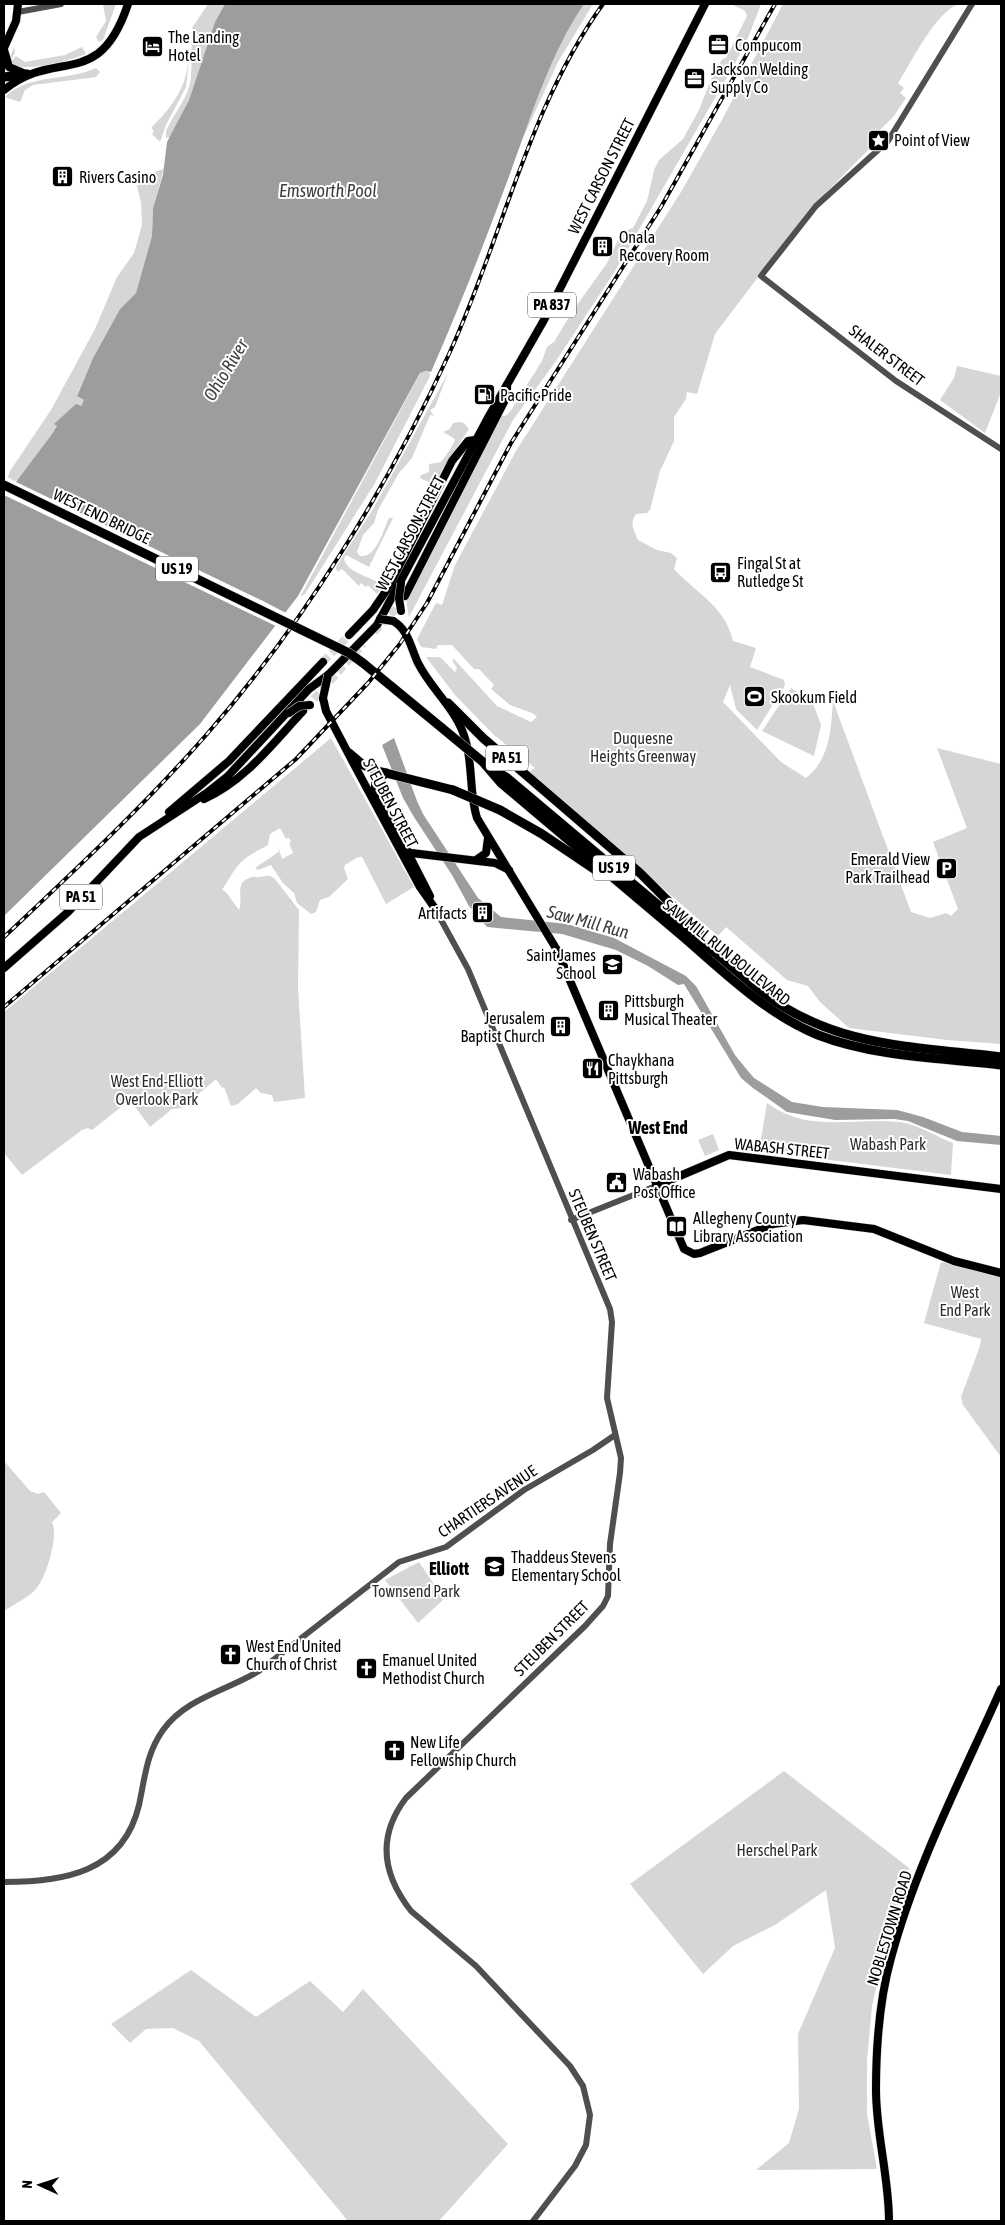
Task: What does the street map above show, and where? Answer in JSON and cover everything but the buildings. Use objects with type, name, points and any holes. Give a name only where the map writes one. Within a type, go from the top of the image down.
[{"type":"highway","points":[[4,77],[28,74]]},
{"type":"highway","name":"WEST END BRIDGE","points":[[4,485],[349,653]]},
{"type":"highway","name":"SAW MILL RUN BOULEVARD","points":[[349,653],[442,728],[482,762],[501,783],[765,1005],[790,1022],[817,1034],[864,1048],[1001,1065]]},
{"type":"highway","name":"PA 51","points":[[448,703],[483,738],[640,874],[742,976]]},
{"type":"highway","points":[[349,753],[369,768],[453,790],[500,810],[549,839],[641,901]]},
{"type":"highway","name":"SAW MILL RUN BOULEVARD","points":[[482,762],[506,777],[742,976],[794,1015],[835,1033],[882,1043],[1001,1057]]},
{"type":"highway","points":[[386,773],[376,781],[375,792],[405,852]]},
{"type":"main road","points":[[18,8],[4,49],[9,67],[15,72],[28,74],[78,64],[95,56],[114,37],[128,4]]},
{"type":"main road","name":"WEST CARSON STREET","points":[[4,968],[68,912],[131,844],[156,824],[182,809],[227,777],[289,712],[309,688],[328,675],[380,619],[401,583],[475,440],[544,320],[705,4]]},
{"type":"main road","points":[[4,90],[28,74]]},
{"type":"main road","points":[[405,596],[507,396],[507,384]]},
{"type":"main road","points":[[349,635],[373,610],[388,588],[452,461],[468,441],[475,440]]},
{"type":"main road","name":"PA 837","points":[[401,583],[399,598],[406,634]]},
{"type":"main road","name":"PA 51","points":[[380,619],[393,620],[406,634],[423,671],[448,703]]},
{"type":"main road","points":[[156,824],[225,766],[323,662]]},
{"type":"main road","name":"STEUBEN STREET","points":[[328,675],[323,698],[326,711],[405,852],[420,874],[434,907]]},
{"type":"main road","points":[[448,703],[466,740],[473,804],[477,818],[549,934],[679,1242],[687,1252],[700,1253],[773,1224],[794,1220],[874,1229],[954,1260],[1001,1273]]},
{"type":"main road","points":[[289,712],[299,706],[316,706],[326,711]]},
{"type":"main road","points":[[182,809],[215,794],[234,782],[303,712]]},
{"type":"main road","points":[[473,861],[486,853],[488,838]]},
{"type":"main road","points":[[405,852],[494,863],[508,870]]},
{"type":"main road","name":"STEUBEN STREET","points":[[405,852],[420,887],[434,907]]},
{"type":"main road","points":[[420,874],[424,864],[437,857]]},
{"type":"main road","name":"WABASH STREET","points":[[656,1186],[729,1155],[1001,1189]]},
{"type":"main road","name":"NOBLESTOWN ROAD","points":[[889,2221],[888,2184],[876,2091],[884,1991],[891,1958],[920,1873],[1001,1689]]},
{"type":"street","points":[[18,8],[61,4]]},
{"type":"street","name":"SHALER STREET","points":[[972,4],[888,141],[816,206],[761,276],[896,381],[1001,449]]},
{"type":"street","name":"STEUBEN STREET","points":[[434,907],[468,969],[571,1220],[610,1309],[612,1322],[607,1398],[621,1458],[610,1544],[609,1585],[603,1606],[559,1652],[406,1798],[394,1814],[388,1836],[387,1865],[391,1881],[400,1898],[411,1911],[492,1982],[570,2066],[583,2086],[590,2115],[586,2144],[575,2166],[533,2221]]},
{"type":"street","name":"WABASH STREET","points":[[571,1220],[656,1186]]},
{"type":"street","name":"CHARTIERS AVENUE","points":[[4,1882],[28,1882],[63,1877],[86,1872],[101,1863],[114,1852],[129,1832],[135,1819],[145,1767],[150,1752],[164,1730],[179,1713],[202,1698],[233,1685],[259,1671],[399,1562],[446,1547],[524,1490],[615,1435]]},
{"type":"green space","points":[[103,4],[116,4],[103,40],[99,42],[96,37],[106,21]]},
{"type":"green space","points":[[208,4],[225,4],[215,22],[189,100],[170,137],[166,138],[166,131],[190,84],[194,30],[192,28]]},
{"type":"green space","points":[[584,4],[593,4],[558,62],[522,140],[548,70]]},
{"type":"green space","points":[[731,4],[761,4],[748,38],[733,67],[615,271],[556,361],[513,420],[409,617],[406,599],[501,416],[505,416],[510,412],[542,361],[547,347],[554,342],[572,312],[607,263],[622,232],[633,228],[647,201],[654,170],[659,160],[683,139],[699,110],[709,84],[722,59],[726,58],[747,16],[745,11]]},
{"type":"green space","name":"Duquesne Heights Greenway","points":[[783,4],[959,4],[942,16],[917,51],[898,83],[904,88],[900,93],[906,98],[894,116],[879,131],[872,146],[809,210],[715,334],[697,394],[687,392],[686,399],[674,417],[674,441],[660,471],[650,510],[647,513],[636,514],[633,520],[633,527],[638,540],[657,550],[671,553],[677,558],[674,569],[717,610],[724,619],[733,641],[756,648],[750,667],[784,680],[785,685],[757,730],[736,709],[730,685],[723,702],[781,762],[806,778],[814,770],[825,753],[830,733],[833,701],[911,912],[930,918],[946,913],[951,916],[958,909],[933,842],[967,828],[937,748],[1001,764],[1001,1044],[947,1040],[849,1028],[820,1002],[808,986],[787,980],[726,927],[718,936],[529,772],[535,768],[494,735],[455,695],[426,657],[440,657],[455,672],[457,668],[452,660],[454,659],[497,706],[531,722],[537,717],[532,713],[510,705],[491,689],[494,685],[479,669],[474,669],[452,645],[438,645],[436,649],[421,647],[417,639],[436,603],[442,605],[455,565],[516,451],[681,192],[723,118]]},
{"type":"green space","points":[[14,47],[15,53],[11,59],[13,60],[16,56],[25,62],[65,55],[82,47],[86,54],[48,65],[27,67],[13,64],[10,57]]},
{"type":"green space","points":[[190,52],[186,87],[166,125],[160,142],[152,134],[154,131],[151,128],[167,110],[180,90],[186,75]]},
{"type":"green space","points":[[96,68],[100,72],[96,77],[33,85],[25,90],[20,102],[5,97],[15,89],[26,84],[73,75]]},
{"type":"green space","points":[[164,169],[153,208],[152,236],[136,293],[120,309],[93,358],[77,395],[84,400],[80,407],[55,424],[57,426],[52,434],[18,480],[14,481],[8,477],[10,471],[51,410],[95,329],[117,277],[134,253],[142,225],[141,203],[137,186],[147,180],[152,175],[151,173]]},
{"type":"green space","points":[[957,366],[1001,376],[1001,392],[985,433],[940,400],[954,378]]},
{"type":"green space","points":[[421,372],[430,373],[430,376],[375,483],[305,594],[300,597]]},
{"type":"green space","points":[[448,373],[435,407],[430,410],[434,416],[430,415],[412,458],[399,473],[378,510],[374,523],[363,535],[357,552],[360,556],[371,553],[379,542],[389,518],[393,518],[369,567],[346,555],[344,559],[350,568],[383,586],[377,594],[368,585],[366,587],[361,583],[359,586],[342,569],[337,572],[336,567],[373,509]]},
{"type":"green space","points":[[453,423],[464,423],[469,429],[443,468],[435,485],[420,478],[421,475],[429,472],[429,464],[441,462],[447,454],[455,439],[443,432],[450,429]]},
{"type":"green space","points":[[791,688],[812,701],[821,725],[814,756],[762,731]]},
{"type":"green space","name":"West End-Elliott Overlook Park","points":[[331,738],[414,887],[386,904],[362,857],[358,857],[345,865],[344,868],[348,879],[329,897],[320,900],[316,912],[311,914],[297,903],[294,893],[283,883],[271,865],[258,870],[255,868],[279,851],[282,859],[293,853],[289,838],[286,839],[280,828],[270,834],[268,845],[240,863],[222,890],[226,892],[239,910],[240,891],[243,882],[252,877],[269,876],[275,879],[299,910],[298,988],[305,1098],[274,1102],[272,1095],[261,1093],[256,1088],[238,1104],[231,1106],[224,1087],[222,1088],[216,1079],[182,1108],[172,1109],[150,1127],[130,1100],[92,1130],[88,1128],[82,1130],[22,1175],[4,1153],[4,1012]]},
{"type":"green space","name":"Wabash Park","points":[[767,1103],[783,1113],[815,1121],[900,1122],[920,1128],[953,1143],[951,1175],[759,1151]]},
{"type":"green space","points":[[713,1134],[719,1150],[705,1156],[698,1140]]},
{"type":"green space","name":"West End Park","points":[[941,1262],[1001,1275],[1001,1457],[963,1405],[961,1397],[981,1339],[924,1323]]},
{"type":"green space","points":[[4,1461],[30,1491],[38,1494],[44,1492],[61,1513],[52,1522],[54,1528],[53,1546],[40,1584],[29,1595],[4,1611]]},
{"type":"green space","name":"Townsend Park","points":[[419,1562],[444,1599],[418,1623],[385,1580]]},
{"type":"green space","name":"Herschel Park","points":[[784,1771],[909,1868],[886,1945],[872,2006],[867,2060],[867,2114],[877,2169],[756,2170],[789,2143],[799,2109],[798,2034],[835,1948],[826,1890],[775,1925],[733,1946],[703,1974],[630,1884]]},
{"type":"green space","points":[[191,1970],[256,2017],[310,1981],[343,2012],[363,1989],[508,2144],[439,2221],[348,2221],[199,2041],[173,2028],[146,2029],[130,2043],[111,2024]]},
{"type":"water","name":"Emsworth Pool","points":[[225,4],[584,4],[551,64],[502,196],[431,372],[425,371],[420,373],[298,596],[200,724],[4,916],[4,498],[52,434],[57,426],[54,424],[76,404],[81,406],[84,400],[77,396],[93,358],[120,309],[136,293],[152,236],[153,208],[163,175],[167,142],[189,100],[215,22]]},
{"type":"water","points":[[394,738],[423,814],[478,898],[501,917],[567,924],[614,938],[686,976],[696,986],[735,1055],[748,1071],[754,1078],[792,1102],[823,1107],[897,1110],[923,1117],[962,1132],[1001,1136],[1001,1145],[957,1141],[908,1121],[894,1119],[835,1120],[787,1112],[741,1078],[684,984],[678,985],[648,966],[616,950],[562,934],[487,927],[469,906],[452,875],[403,798],[382,745]]},
{"type":"pier","points":[[14,481],[288,614],[278,627],[4,495]]},
{"type":"tunnel","points":[[374,632],[402,602]]},
{"type":"tunnel","points":[[323,662],[349,635]]},
{"type":"tunnel","points":[[306,708],[363,644]]},
{"type":"railway","points":[[4,937],[134,812],[207,734],[277,646],[342,552],[399,454],[449,354],[468,310],[535,130],[577,44],[603,4]]},
{"type":"railway","points":[[4,1007],[296,759],[368,683],[399,645],[427,603],[511,443],[661,207],[775,4]]},
{"type":"place","name":"Compucom","points":[[719,45]]},
{"type":"place","name":"The Landing Hotel","points":[[152,46]]},
{"type":"place","name":"Jackson Welding Supply Co","points":[[695,78]]},
{"type":"place","name":"Point of View","points":[[878,140]]},
{"type":"place","name":"Rivers Casino","points":[[63,177]]},
{"type":"place","name":"Onala Recovery Room","points":[[603,246]]},
{"type":"place","name":"Pacific Pride","points":[[484,395]]},
{"type":"place","name":"Fingal St at Rutledge St","points":[[721,572]]},
{"type":"place","name":"Skookum Field","points":[[755,697]]},
{"type":"place","name":"Emerald View Park Trailhead","points":[[946,868]]},
{"type":"place","name":"Artifacts","points":[[483,913]]},
{"type":"place","name":"Saint James School","points":[[612,964]]},
{"type":"place","name":"Pittsburgh Musical Theater","points":[[608,1010]]},
{"type":"place","name":"Jerusalem Baptist Church","points":[[561,1027]]},
{"type":"place","name":"Chaykhana Pittsburgh","points":[[592,1069]]},
{"type":"place","name":"Wabash Post Office","points":[[617,1183]]},
{"type":"place","name":"Allegheny County Library Association","points":[[677,1227]]},
{"type":"place","name":"Thaddeus Stevens Elementary School","points":[[495,1566]]},
{"type":"place","name":"West End United Church of Christ","points":[[230,1655]]},
{"type":"place","name":"Emanuel United Methodist Church","points":[[366,1669]]},
{"type":"place","name":"New Life Fellowship Church","points":[[394,1751]]},
{"type":"district","name":"West End","points":[[658,1128]]},
{"type":"district","name":"Elliott","points":[[449,1569]]},
{"type":"water label","name":"Ohio River","points":[[226,370]]},
{"type":"water label","name":"Saw Mill Run","points":[[588,922]]}]
